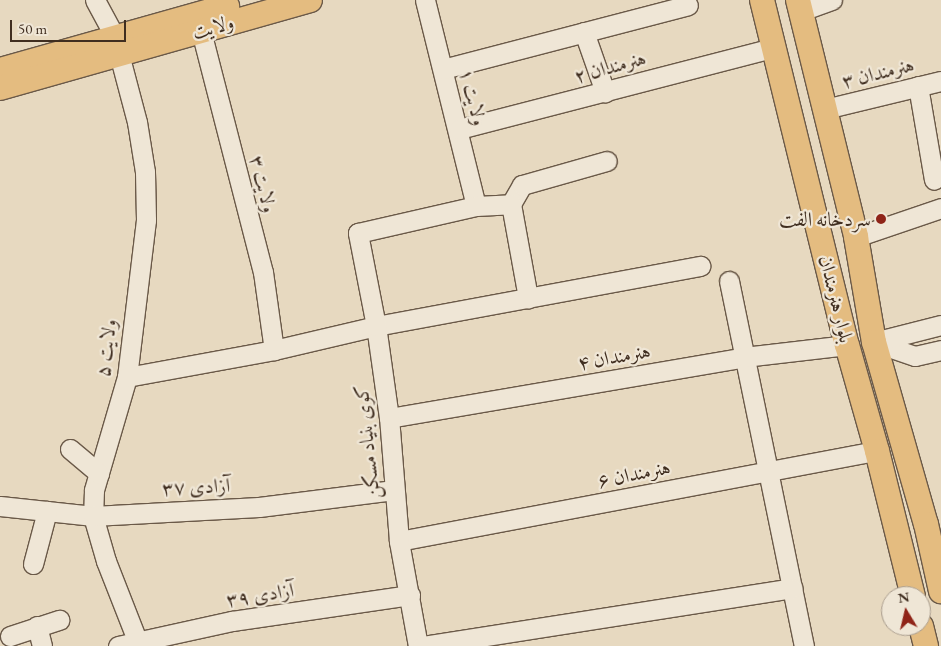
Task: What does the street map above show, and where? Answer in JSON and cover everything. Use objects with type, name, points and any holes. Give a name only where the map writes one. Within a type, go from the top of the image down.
[{"type":"main road","name":"ولایت","points":[[0,88],[117,45],[250,0]]},
{"type":"main road","name":"ولایت","points":[[0,70],[117,45],[201,31],[310,0]]},
{"type":"main road","name":"بلوار هنرمندان","points":[[762,0],[847,345],[877,451],[911,586]]},
{"type":"main road","name":"بلوار هنرمندان","points":[[800,5],[856,236],[874,342],[933,522],[941,591]]},
{"type":"main road","points":[[847,345],[874,342]]},
{"type":"street","name":"ولایت ۵","points":[[95,0],[117,45],[137,122],[145,182],[146,220],[127,377],[94,490],[93,516],[106,560],[146,641]]},
{"type":"street","name":"ولایت ۱","points":[[425,0],[459,129],[476,206]]},
{"type":"street","points":[[800,5],[832,0]]},
{"type":"street","points":[[443,69],[688,4]]},
{"type":"street","name":"ولایت ۳","points":[[201,31],[262,272],[274,350]]},
{"type":"street","points":[[584,32],[605,92]]},
{"type":"street","name":"هنرمندان ۲","points":[[459,129],[773,48]]},
{"type":"street","name":"هنرمندان ۳","points":[[825,109],[941,81]]},
{"type":"street","points":[[918,86],[934,180]]},
{"type":"street","points":[[528,298],[512,204],[522,185],[607,161]]},
{"type":"street","points":[[476,206],[512,204]]},
{"type":"street","name":"کوی بنیاد مسکن","points":[[418,646],[399,540],[389,418],[376,326],[358,233],[476,206]]},
{"type":"street","points":[[856,236],[941,208]]},
{"type":"street","points":[[127,377],[274,350],[376,326],[702,266]]},
{"type":"street","points":[[729,281],[804,646]]},
{"type":"street","points":[[874,342],[941,325]]},
{"type":"street","points":[[874,342],[915,356],[941,350]]},
{"type":"street","name":"هنرمندان ۴","points":[[389,418],[744,357],[847,345]]},
{"type":"street","points":[[70,449],[99,473]]},
{"type":"street","name":"هنرمندان ۶","points":[[399,540],[877,451]]},
{"type":"street","name":"آزادی ۳۷","points":[[0,506],[93,516],[259,507],[394,490]]},
{"type":"street","points":[[33,564],[47,511]]},
{"type":"street","points":[[423,646],[792,588]]},
{"type":"street","name":"آزادی ۳۹","points":[[118,646],[232,621],[410,596]]},
{"type":"street","points":[[10,636],[59,620]]},
{"type":"street","points":[[37,626],[42,646]]},
{"type":"place","name":"سردخانه الفت","points":[[881,219]]}]
